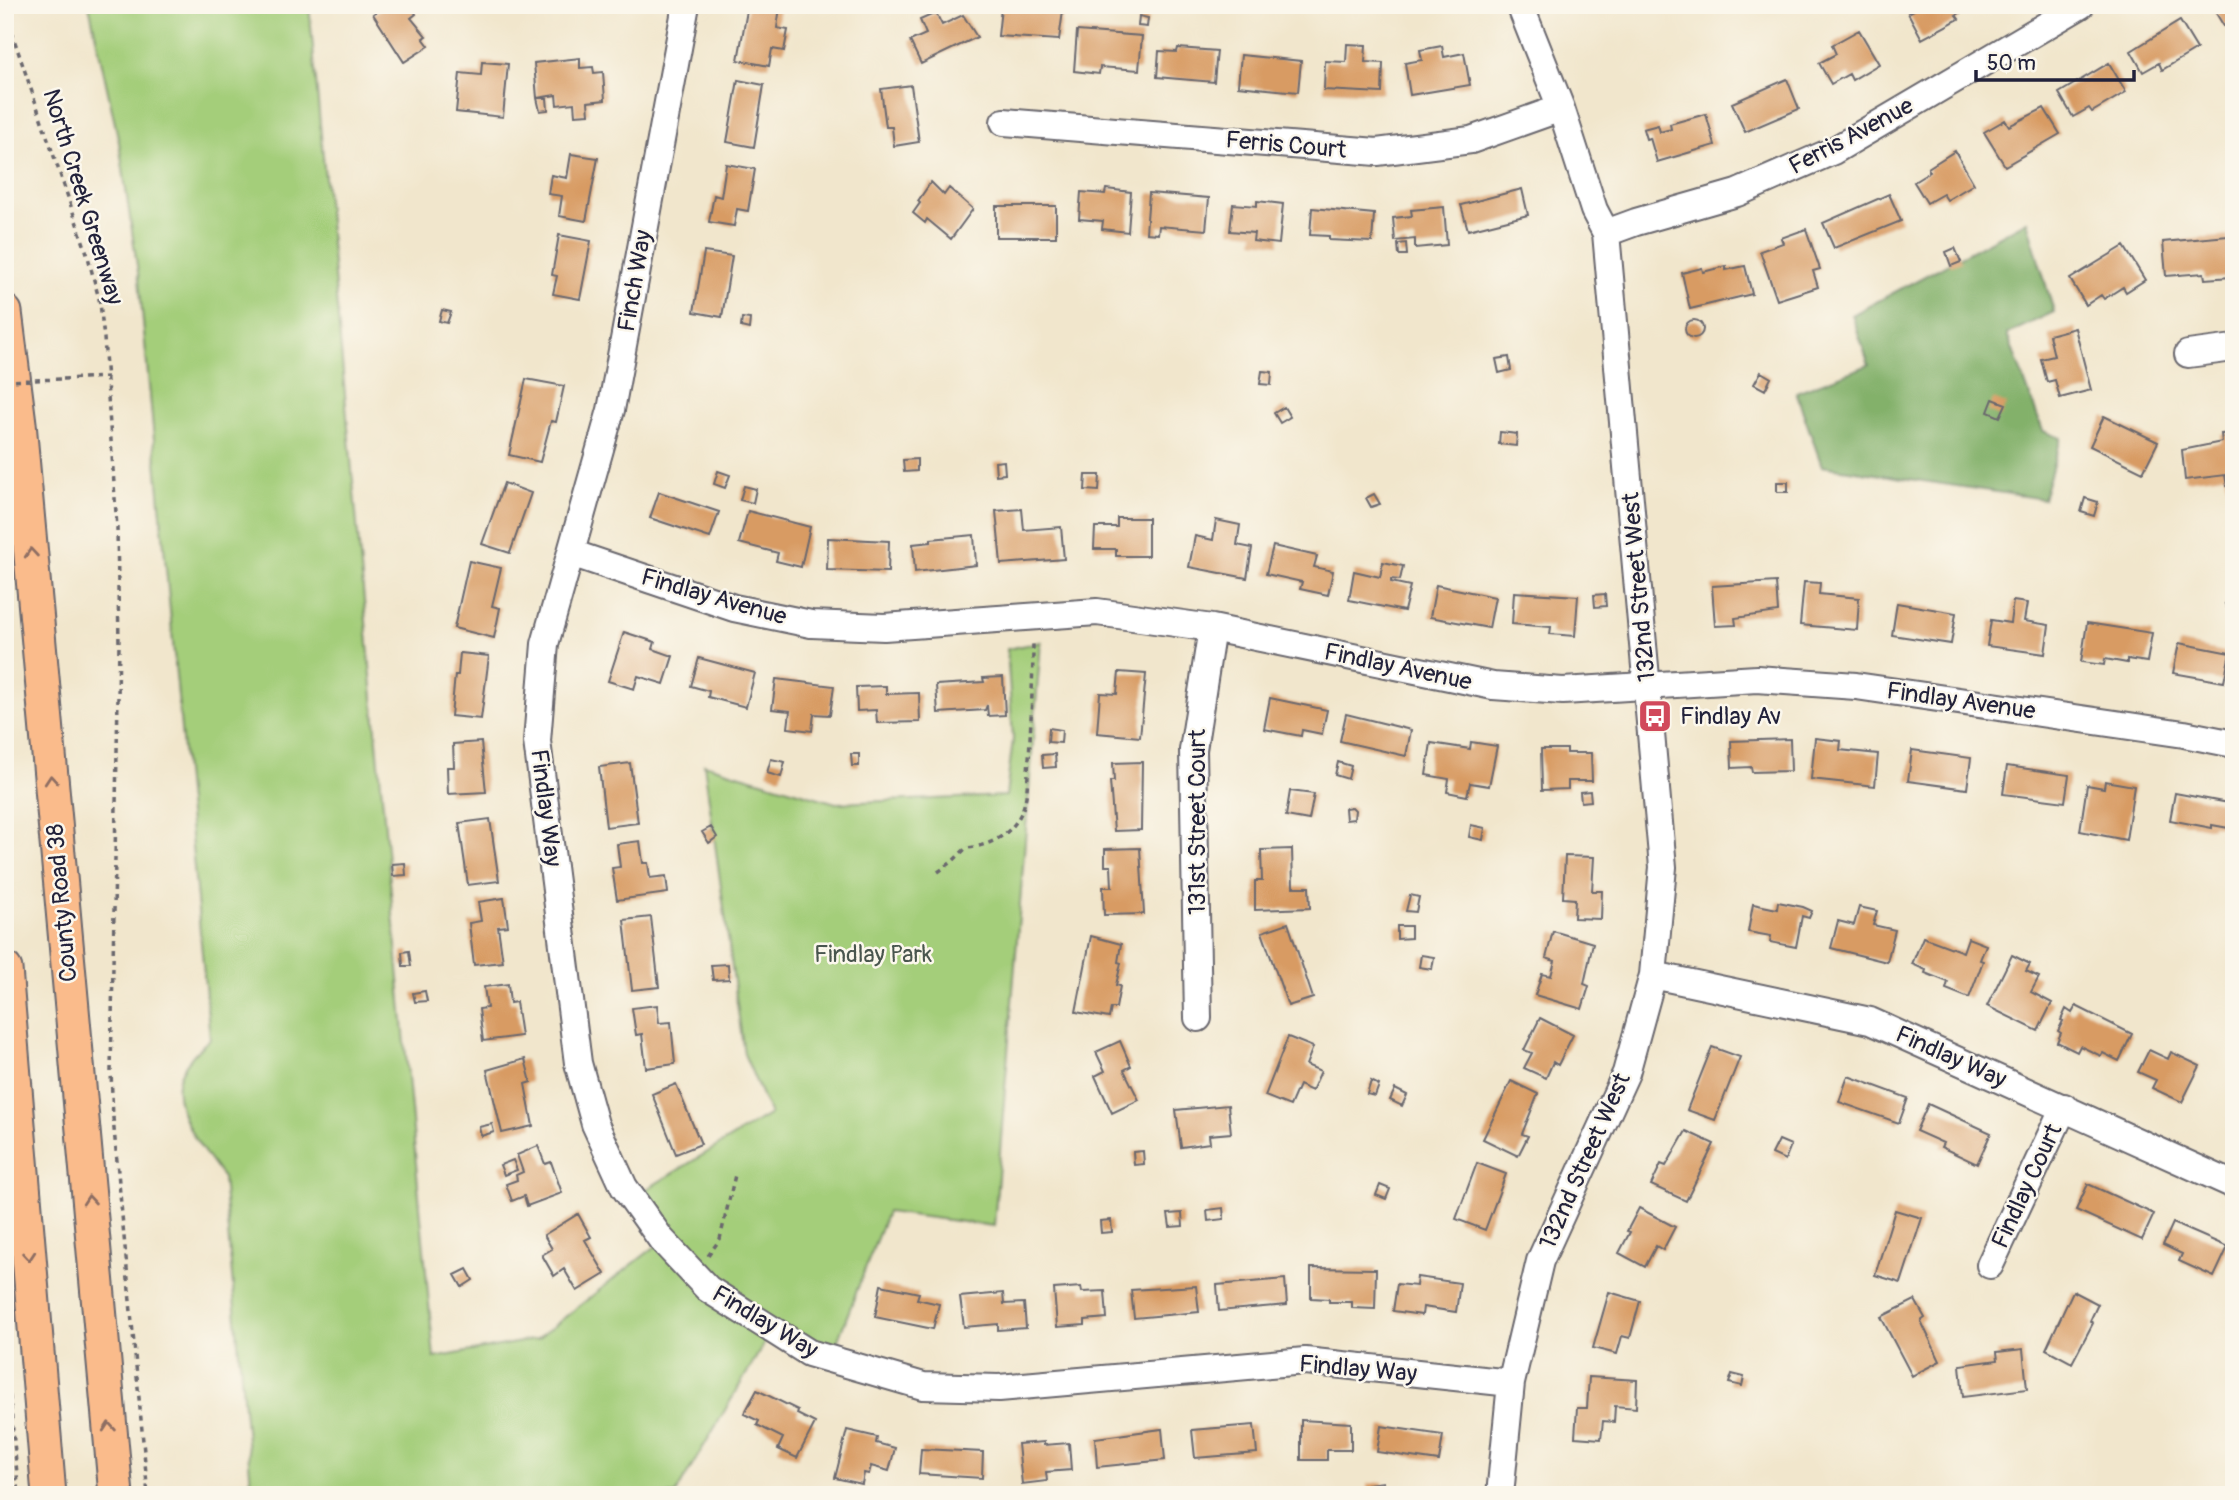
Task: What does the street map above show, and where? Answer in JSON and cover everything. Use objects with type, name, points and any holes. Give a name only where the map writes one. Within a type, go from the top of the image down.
[{"type":"main road","name":"County Road 38","points":[[5,312],[12,424],[116,1495]]},
{"type":"main road","points":[[5,969],[49,1495]]},
{"type":"street","name":"132nd Street West","points":[[1500,1495],[1511,1383],[1540,1261],[1626,1073],[1653,975],[1663,867],[1606,233],[1594,210],[1561,108],[1520,5]]},
{"type":"street","name":"Ferris Avenue","points":[[1606,233],[1737,192],[1833,151],[2081,5]]},
{"type":"street","name":"Finch Way","points":[[570,553],[611,410],[683,6]]},
{"type":"street","name":"Ferris Court","points":[[1004,122],[1377,152],[1471,140],[1561,108]]},
{"type":"street","points":[[2188,354],[2234,348]]},
{"type":"street","name":"Findlay Avenue","points":[[570,553],[734,608],[811,624],[884,627],[1097,612],[1212,628],[1493,687],[1563,691],[1756,680],[1856,686],[2184,734],[2234,744]]},
{"type":"street","name":"Findlay Way","points":[[570,553],[545,644],[537,741],[578,1063],[595,1124],[624,1187],[661,1239],[708,1289],[809,1353],[923,1386],[999,1388],[1305,1362],[1511,1383]]},
{"type":"street","name":"131st Street Court","points":[[1198,1018],[1193,750],[1212,628]]},
{"type":"street","name":"Findlay Way","points":[[1653,975],[1870,1021],[2234,1185]]},
{"type":"street","name":"Findlay Court","points":[[1990,1265],[2064,1107]]},
{"type":"path","name":"North Creek Greenway","points":[[5,13],[93,274],[100,303],[117,528],[119,644],[111,1072],[148,1495]]},
{"type":"path","points":[[5,381],[107,377]]},
{"type":"path","points":[[938,872],[966,848],[985,846],[1006,834],[1019,817],[1026,797],[1032,700],[1033,617]]},
{"type":"path","points":[[708,1255],[719,1239],[735,1175]]},
{"type":"path","points":[[5,1346],[19,1495]]},
{"type":"green space","name":"Findlay Park","points":[[89,5],[309,5],[434,1358],[537,1339],[661,1242],[632,1198],[770,1114],[744,1054],[704,764],[836,803],[1006,796],[1013,739],[1007,649],[1041,642],[994,1226],[887,1212],[829,1363],[771,1332],[675,1495],[252,1495],[223,1178],[189,1128],[179,1099],[181,1073],[194,1054],[210,1039],[139,279],[119,142]]},
{"type":"green space","points":[[2027,221],[2054,312],[2007,334],[2043,431],[2061,438],[2043,499],[1822,466],[1796,392],[1869,365],[1852,315]]},
{"type":"building","points":[[386,5],[410,5],[416,14],[411,18],[426,36],[423,38],[429,46],[404,62],[373,14]]},
{"type":"building","points":[[748,5],[780,7],[777,28],[788,30],[784,51],[772,49],[769,66],[738,60]]},
{"type":"building","points":[[1024,5],[1042,5],[1041,9],[1063,11],[1059,40],[998,36],[1001,8],[1019,8]]},
{"type":"building","points":[[1923,5],[1971,7],[1956,15],[1959,19],[1922,39],[1908,13]]},
{"type":"building","points":[[2211,5],[2234,5],[2234,23],[2225,28]]},
{"type":"building","points":[[936,13],[942,25],[963,15],[977,37],[921,64],[910,41],[926,34],[920,20]]},
{"type":"building","points":[[1139,16],[1148,18],[1147,27],[1138,26]]},
{"type":"building","points":[[2180,21],[2197,49],[2162,70],[2159,63],[2143,72],[2131,51]]},
{"type":"building","points":[[1859,30],[1879,64],[1852,80],[1849,74],[1831,84],[1819,63],[1836,54],[1832,45]]},
{"type":"building","points":[[1077,31],[1142,36],[1139,70],[1100,67],[1099,74],[1074,71]]},
{"type":"building","points":[[1347,44],[1366,45],[1365,62],[1383,63],[1382,93],[1324,90],[1325,61],[1346,62]]},
{"type":"building","points":[[1442,46],[1444,57],[1464,53],[1470,85],[1410,95],[1405,63],[1422,60],[1420,50]]},
{"type":"building","points":[[1178,48],[1217,51],[1214,82],[1157,77],[1159,51],[1177,52]]},
{"type":"building","points":[[1241,55],[1301,61],[1298,92],[1238,86]]},
{"type":"building","points":[[580,58],[580,68],[593,67],[594,73],[603,72],[605,100],[588,102],[589,114],[575,115],[574,103],[557,105],[556,95],[537,98],[534,63]]},
{"type":"building","points":[[482,62],[508,64],[503,117],[456,112],[460,73],[481,75]]},
{"type":"building","points":[[2109,63],[2126,92],[2092,112],[2089,108],[2073,117],[2059,93]]},
{"type":"building","points":[[1787,79],[1799,109],[1745,132],[1732,103]]},
{"type":"building","points":[[738,80],[764,85],[754,147],[727,142]]},
{"type":"building","points":[[911,85],[919,142],[894,146],[892,127],[886,127],[881,89]]},
{"type":"building","points":[[537,98],[547,98],[548,110],[540,111]]},
{"type":"building","points":[[2044,108],[2060,134],[2005,166],[1984,132],[2005,120],[2009,126]]},
{"type":"building","points":[[1706,114],[1715,145],[1657,162],[1650,138],[1646,139],[1643,129],[1658,125],[1660,132],[1671,129],[1670,124]]},
{"type":"building","points":[[1955,151],[1974,184],[1947,200],[1943,194],[1927,203],[1914,182],[1930,172],[1928,168]]},
{"type":"building","points":[[571,154],[598,158],[586,221],[559,216],[562,196],[548,194],[551,175],[567,178]]},
{"type":"building","points":[[726,164],[755,169],[748,211],[737,209],[734,226],[709,222],[714,195],[721,197]]},
{"type":"building","points":[[931,182],[944,195],[949,188],[973,209],[951,239],[927,219],[925,223],[913,213]]},
{"type":"building","points":[[1106,189],[1131,192],[1128,232],[1102,229],[1103,221],[1079,219],[1081,192],[1105,194]]},
{"type":"building","points":[[1522,189],[1528,215],[1468,230],[1461,205]]},
{"type":"building","points":[[1149,193],[1209,198],[1206,230],[1159,226],[1158,234],[1146,233]]},
{"type":"building","points":[[1889,194],[1901,221],[1834,248],[1823,223]]},
{"type":"building","points":[[1257,201],[1283,204],[1279,244],[1253,241],[1254,233],[1230,231],[1233,204],[1257,206]]},
{"type":"building","points":[[996,206],[1056,206],[1056,237],[996,237]]},
{"type":"building","points":[[1444,207],[1447,245],[1415,248],[1415,239],[1395,241],[1393,218],[1412,216],[1411,210]]},
{"type":"building","points":[[1312,208],[1374,214],[1372,242],[1329,240],[1329,236],[1310,235]]},
{"type":"building","points":[[1806,229],[1820,269],[1813,271],[1818,287],[1777,300],[1760,251],[1783,243],[1781,238]]},
{"type":"building","points":[[559,235],[591,241],[580,299],[553,294],[557,276],[552,275]]},
{"type":"building","points":[[2228,236],[2231,277],[2205,279],[2204,273],[2166,276],[2163,242]]},
{"type":"building","points":[[1406,243],[1407,255],[1399,255],[1398,244]]},
{"type":"building","points":[[2124,246],[2145,280],[2126,292],[2123,287],[2104,299],[2101,295],[2086,305],[2070,279]]},
{"type":"building","points":[[1955,248],[1961,262],[1951,266],[1946,252]]},
{"type":"building","points":[[704,252],[732,256],[722,317],[694,312]]},
{"type":"building","points":[[1726,266],[1726,270],[1745,266],[1752,294],[1690,309],[1682,273],[1702,268],[1703,272]]},
{"type":"building","points":[[442,310],[451,312],[447,323],[439,321]]},
{"type":"building","points":[[742,318],[750,319],[749,329],[741,327]]},
{"type":"building","points":[[1694,320],[1700,323],[1703,329],[1700,335],[1694,338],[1688,335],[1685,329],[1688,323]]},
{"type":"building","points":[[2075,328],[2091,390],[2060,398],[2055,380],[2047,382],[2041,359],[2054,356],[2049,335]]},
{"type":"building","points":[[1509,357],[1511,370],[1499,373],[1496,359]]},
{"type":"building","points":[[1262,371],[1272,372],[1271,385],[1260,384]]},
{"type":"building","points":[[1761,372],[1771,378],[1765,390],[1754,384]]},
{"type":"building","points":[[526,379],[564,386],[556,422],[551,421],[540,462],[509,455]]},
{"type":"building","points":[[1993,399],[2006,404],[2000,417],[1988,412]]},
{"type":"building","points":[[1284,407],[1290,417],[1280,423],[1274,413]]},
{"type":"building","points":[[2104,416],[2158,442],[2143,472],[2090,446]]},
{"type":"building","points":[[1500,432],[1517,434],[1516,446],[1499,444]]},
{"type":"building","points":[[2234,433],[2234,485],[2227,486],[2225,475],[2185,480],[2182,450],[2222,442],[2221,434]]},
{"type":"building","points":[[917,459],[917,471],[904,472],[903,460]]},
{"type":"building","points":[[1004,461],[1005,474],[996,475],[995,462]]},
{"type":"building","points":[[718,471],[730,475],[725,488],[714,484]]},
{"type":"building","points":[[1086,475],[1100,475],[1099,491],[1085,490]]},
{"type":"building","points":[[1777,482],[1788,482],[1788,492],[1777,492]]},
{"type":"building","points":[[504,483],[531,493],[510,553],[482,544]]},
{"type":"building","points":[[744,486],[756,489],[753,503],[740,500]]},
{"type":"building","points":[[659,492],[719,512],[710,538],[650,518]]},
{"type":"building","points":[[1374,494],[1380,504],[1371,507],[1366,498]]},
{"type":"building","points":[[2085,498],[2098,502],[2094,516],[2081,512]]},
{"type":"building","points":[[1022,509],[1024,530],[1061,527],[1064,559],[1001,564],[996,511]]},
{"type":"building","points":[[748,511],[810,527],[801,567],[776,561],[778,553],[739,543]]},
{"type":"building","points":[[1117,518],[1148,518],[1148,556],[1116,556],[1116,549],[1094,549],[1095,527],[1117,527]]},
{"type":"building","points":[[1216,520],[1240,525],[1237,545],[1252,548],[1247,578],[1189,567],[1195,536],[1213,540]]},
{"type":"building","points":[[974,535],[976,565],[915,572],[913,544],[931,542],[931,539]]},
{"type":"building","points":[[828,538],[889,541],[888,572],[827,570]]},
{"type":"building","points":[[1273,546],[1317,556],[1314,567],[1333,571],[1328,595],[1300,589],[1302,582],[1266,574]]},
{"type":"building","points":[[469,561],[501,568],[492,606],[500,608],[494,638],[454,628]]},
{"type":"building","points":[[1383,562],[1403,566],[1400,580],[1391,579],[1391,582],[1410,586],[1404,611],[1349,600],[1354,571],[1380,577]]},
{"type":"building","points":[[1776,582],[1778,612],[1735,618],[1736,625],[1715,626],[1712,586]]},
{"type":"building","points":[[1804,582],[1820,583],[1819,594],[1859,598],[1857,630],[1800,625]]},
{"type":"building","points":[[1436,585],[1495,597],[1489,628],[1430,617]]},
{"type":"building","points":[[1514,592],[1578,596],[1575,636],[1550,634],[1551,627],[1512,624]]},
{"type":"building","points":[[1605,594],[1606,606],[1595,607],[1594,595]]},
{"type":"building","points":[[2234,599],[2234,615],[2231,616],[2225,604]]},
{"type":"building","points":[[2013,601],[2027,603],[2024,621],[2049,625],[2045,654],[1987,646],[1991,620],[2010,623]]},
{"type":"building","points":[[1897,603],[1956,613],[1951,644],[1892,635]]},
{"type":"building","points":[[2087,623],[2152,633],[2147,662],[2127,659],[2127,663],[2105,659],[2104,665],[2081,662]]},
{"type":"building","points":[[624,632],[655,642],[653,649],[673,656],[664,684],[638,676],[634,689],[608,681]]},
{"type":"building","points":[[2179,643],[2230,653],[2224,682],[2173,673]]},
{"type":"building","points":[[460,653],[489,656],[481,719],[451,716]]},
{"type":"building","points":[[699,658],[755,673],[746,707],[708,697],[709,691],[691,686]]},
{"type":"building","points":[[1119,672],[1146,674],[1140,737],[1097,733],[1100,693],[1117,694]]},
{"type":"building","points":[[1003,677],[1005,715],[988,716],[987,705],[985,710],[938,713],[936,685],[984,682],[983,678]]},
{"type":"building","points":[[776,679],[834,686],[830,715],[814,714],[812,731],[788,728],[790,711],[772,709]]},
{"type":"building","points":[[886,686],[886,694],[919,693],[920,722],[877,723],[876,710],[857,711],[856,687]]},
{"type":"building","points":[[1270,698],[1327,710],[1322,734],[1302,730],[1301,736],[1264,729]]},
{"type":"building","points":[[1346,714],[1411,730],[1406,756],[1340,741]]},
{"type":"building","points":[[1049,728],[1062,730],[1061,743],[1048,742]]},
{"type":"building","points":[[1815,738],[1841,741],[1840,750],[1878,754],[1875,786],[1811,779]]},
{"type":"building","points":[[1790,739],[1791,771],[1752,772],[1751,767],[1732,768],[1731,741]]},
{"type":"building","points":[[481,742],[486,792],[448,794],[447,767],[454,767],[453,744]]},
{"type":"building","points":[[1471,742],[1497,746],[1489,786],[1470,783],[1467,796],[1447,792],[1449,779],[1426,775],[1431,743],[1470,749]]},
{"type":"building","points":[[1541,749],[1591,753],[1592,781],[1568,781],[1568,789],[1542,790]]},
{"type":"building","points":[[1912,750],[1971,758],[1967,789],[1908,781]]},
{"type":"building","points":[[851,754],[859,754],[859,766],[852,766]]},
{"type":"building","points":[[1055,754],[1056,767],[1043,768],[1042,755]]},
{"type":"building","points":[[771,759],[785,762],[781,777],[767,773]]},
{"type":"building","points":[[1142,762],[1141,830],[1114,831],[1110,781],[1114,781],[1113,763]]},
{"type":"building","points":[[1338,762],[1351,766],[1348,779],[1335,775]]},
{"type":"building","points":[[630,763],[638,823],[606,827],[599,767]]},
{"type":"building","points":[[2007,766],[2069,775],[2065,802],[2003,794]]},
{"type":"building","points":[[2105,781],[2134,786],[2126,840],[2080,831],[2087,785],[2104,788]]},
{"type":"building","points":[[1290,791],[1314,794],[1309,820],[1286,816]]},
{"type":"building","points":[[1590,791],[1591,801],[1581,802],[1580,792]]},
{"type":"building","points":[[2175,793],[2234,804],[2234,829],[2170,820]]},
{"type":"building","points":[[1352,807],[1355,810],[1354,819],[1346,820],[1345,808]]},
{"type":"building","points":[[490,819],[499,881],[468,885],[459,823]]},
{"type":"building","points":[[1471,825],[1485,828],[1483,840],[1469,837]]},
{"type":"building","points":[[711,827],[717,837],[709,843],[702,832]]},
{"type":"building","points":[[640,841],[643,863],[648,863],[650,878],[666,876],[668,893],[617,900],[612,868],[620,867],[617,844]]},
{"type":"building","points":[[1140,848],[1144,914],[1104,915],[1103,887],[1112,887],[1111,866],[1105,866],[1105,849]]},
{"type":"building","points":[[1292,849],[1293,887],[1309,887],[1310,908],[1255,910],[1255,881],[1262,881],[1261,850]]},
{"type":"building","points":[[1565,856],[1594,857],[1592,891],[1602,891],[1601,919],[1574,918],[1575,899],[1563,898]]},
{"type":"building","points":[[405,863],[406,875],[393,876],[392,864]]},
{"type":"building","points":[[1410,895],[1419,897],[1416,912],[1406,911]]},
{"type":"building","points":[[504,898],[508,926],[498,927],[503,962],[474,965],[469,923],[481,921],[478,902]]},
{"type":"building","points":[[1778,902],[1812,911],[1809,918],[1802,916],[1796,947],[1770,942],[1771,936],[1748,932],[1753,904],[1777,909]]},
{"type":"building","points":[[1859,907],[1877,911],[1873,925],[1895,930],[1887,962],[1831,948],[1838,921],[1854,925]]},
{"type":"building","points":[[651,917],[659,987],[632,990],[624,920]]},
{"type":"building","points":[[1288,923],[1313,998],[1288,1006],[1262,932]]},
{"type":"building","points":[[1397,926],[1411,926],[1411,938],[1397,939]]},
{"type":"building","points":[[1553,931],[1593,943],[1584,984],[1589,986],[1582,1009],[1535,995],[1542,974],[1551,976],[1555,961],[1546,958]]},
{"type":"building","points":[[1091,936],[1121,944],[1118,962],[1121,963],[1116,985],[1120,986],[1116,1008],[1111,1008],[1109,1018],[1076,1012]]},
{"type":"building","points":[[1923,937],[1963,952],[1968,938],[1986,945],[1969,998],[1946,989],[1948,982],[1925,973],[1926,970],[1912,964]]},
{"type":"building","points":[[409,951],[411,966],[403,966],[402,952]]},
{"type":"building","points":[[1421,955],[1434,957],[1432,969],[1419,967]]},
{"type":"building","points":[[2012,955],[2030,964],[2026,971],[2039,977],[2031,992],[2052,1003],[2038,1031],[1987,1006]]},
{"type":"building","points":[[728,964],[729,979],[713,980],[711,965]]},
{"type":"building","points":[[508,984],[510,1003],[516,1002],[521,1036],[483,1041],[479,1009],[487,1008],[484,987]]},
{"type":"building","points":[[425,991],[427,1001],[415,1002],[413,993]]},
{"type":"building","points":[[657,1005],[659,1023],[671,1022],[675,1064],[646,1068],[642,1034],[636,1035],[632,1008]]},
{"type":"building","points":[[2076,1006],[2132,1034],[2119,1061],[2080,1046],[2077,1052],[2057,1042],[2066,1009],[2072,1013]]},
{"type":"building","points":[[1540,1018],[1573,1035],[1558,1065],[1553,1062],[1546,1078],[1524,1068],[1532,1053],[1524,1050]]},
{"type":"building","points":[[1288,1037],[1313,1047],[1306,1065],[1321,1071],[1312,1091],[1299,1085],[1290,1106],[1265,1096]]},
{"type":"building","points":[[1120,1041],[1131,1066],[1124,1070],[1139,1100],[1112,1113],[1095,1076],[1105,1071],[1096,1052]]},
{"type":"building","points":[[1712,1047],[1740,1057],[1715,1120],[1687,1110]]},
{"type":"building","points":[[2149,1050],[2168,1059],[2171,1052],[2200,1066],[2182,1102],[2152,1088],[2156,1080],[2138,1072]]},
{"type":"building","points":[[525,1059],[531,1082],[525,1084],[533,1126],[502,1133],[487,1070]]},
{"type":"building","points":[[1848,1076],[1908,1098],[1899,1123],[1839,1102]]},
{"type":"building","points":[[1371,1081],[1379,1085],[1375,1096],[1367,1094]]},
{"type":"building","points":[[1511,1081],[1538,1094],[1522,1134],[1528,1136],[1518,1156],[1483,1139]]},
{"type":"building","points":[[676,1084],[701,1144],[676,1154],[652,1094]]},
{"type":"building","points":[[1395,1089],[1407,1095],[1402,1106],[1390,1100]]},
{"type":"building","points":[[1928,1104],[1991,1133],[1977,1164],[1941,1147],[1943,1143],[1916,1131]]},
{"type":"building","points":[[1228,1105],[1231,1133],[1209,1135],[1210,1143],[1181,1147],[1176,1110]]},
{"type":"building","points":[[492,1124],[494,1132],[481,1136],[479,1127]]},
{"type":"building","points":[[1686,1131],[1714,1144],[1686,1201],[1651,1185],[1661,1164],[1666,1166]]},
{"type":"building","points":[[1779,1140],[1791,1145],[1785,1160],[1772,1154]]},
{"type":"building","points":[[538,1146],[545,1164],[551,1162],[562,1193],[527,1206],[524,1196],[512,1201],[506,1184],[517,1180],[516,1175],[523,1172],[517,1155]]},
{"type":"building","points":[[1143,1151],[1144,1164],[1134,1165],[1133,1152]]},
{"type":"building","points":[[513,1160],[517,1170],[504,1175],[500,1165]]},
{"type":"building","points":[[1477,1163],[1506,1174],[1485,1230],[1456,1219]]},
{"type":"building","points":[[2088,1184],[2154,1214],[2142,1240],[2076,1210]]},
{"type":"building","points":[[1380,1185],[1390,1189],[1386,1199],[1376,1195]]},
{"type":"building","points":[[1223,1208],[1224,1219],[1208,1221],[1207,1210]]},
{"type":"building","points":[[1639,1208],[1675,1227],[1663,1250],[1656,1246],[1645,1267],[1619,1253]]},
{"type":"building","points":[[1895,1210],[1922,1218],[1901,1283],[1875,1275]]},
{"type":"building","points":[[1182,1213],[1183,1226],[1170,1227],[1168,1214]]},
{"type":"building","points":[[578,1214],[591,1237],[585,1240],[605,1274],[577,1291],[564,1269],[554,1276],[542,1255],[552,1249],[544,1235]]},
{"type":"building","points":[[1111,1220],[1112,1232],[1101,1233],[1100,1221]]},
{"type":"building","points":[[2173,1223],[2228,1247],[2214,1277],[2179,1261],[2182,1254],[2163,1245]]},
{"type":"building","points":[[1311,1268],[1376,1269],[1375,1309],[1352,1308],[1352,1302],[1329,1302],[1329,1299],[1311,1298]]},
{"type":"building","points":[[467,1269],[473,1280],[462,1287],[455,1275]]},
{"type":"building","points":[[1417,1277],[1460,1283],[1456,1312],[1423,1307],[1422,1315],[1393,1311],[1397,1284],[1416,1286]]},
{"type":"building","points":[[1285,1279],[1287,1305],[1219,1311],[1217,1285]]},
{"type":"building","points":[[881,1285],[919,1293],[917,1299],[939,1304],[933,1329],[875,1317]]},
{"type":"building","points":[[1196,1286],[1199,1312],[1134,1318],[1131,1290]]},
{"type":"building","points":[[1081,1287],[1082,1292],[1105,1291],[1107,1318],[1085,1320],[1085,1325],[1057,1327],[1054,1289]]},
{"type":"building","points":[[2073,1291],[2098,1304],[2090,1321],[2093,1323],[2072,1363],[2046,1349]]},
{"type":"building","points":[[1609,1292],[1640,1301],[1630,1338],[1622,1336],[1617,1354],[1593,1348]]},
{"type":"building","points":[[1003,1293],[1004,1304],[1024,1303],[1026,1328],[998,1330],[998,1324],[964,1327],[960,1297]]},
{"type":"building","points":[[1915,1300],[1925,1318],[1921,1321],[1940,1361],[1912,1376],[1881,1317]]},
{"type":"building","points":[[2023,1349],[2027,1389],[1963,1397],[1960,1365],[1998,1360],[1997,1352]]},
{"type":"building","points":[[1732,1374],[1744,1377],[1742,1386],[1729,1383]]},
{"type":"building","points":[[1589,1377],[1637,1380],[1636,1408],[1615,1406],[1614,1422],[1603,1421],[1601,1439],[1575,1437],[1577,1408],[1587,1408]]},
{"type":"building","points":[[757,1390],[798,1410],[797,1414],[815,1423],[797,1458],[778,1449],[783,1438],[757,1425],[759,1421],[744,1414]]},
{"type":"building","points":[[1301,1420],[1351,1423],[1351,1450],[1327,1450],[1327,1460],[1301,1460]]},
{"type":"building","points":[[1254,1425],[1257,1453],[1195,1458],[1192,1430]]},
{"type":"building","points":[[1381,1426],[1443,1435],[1439,1461],[1377,1452]]},
{"type":"building","points":[[1162,1429],[1165,1460],[1097,1467],[1095,1438]]},
{"type":"building","points":[[847,1430],[877,1437],[876,1443],[895,1448],[889,1471],[871,1466],[869,1474],[864,1473],[862,1484],[835,1478]]},
{"type":"building","points":[[1044,1442],[1044,1445],[1069,1443],[1071,1470],[1046,1472],[1047,1481],[1022,1484],[1018,1444]]},
{"type":"building","points":[[921,1449],[983,1452],[982,1478],[919,1474]]},
{"type":"building","points":[[1383,1482],[1384,1495],[1368,1495],[1367,1484]]},
{"type":"place","name":"Findlay Av","points":[[1655,716]]}]
